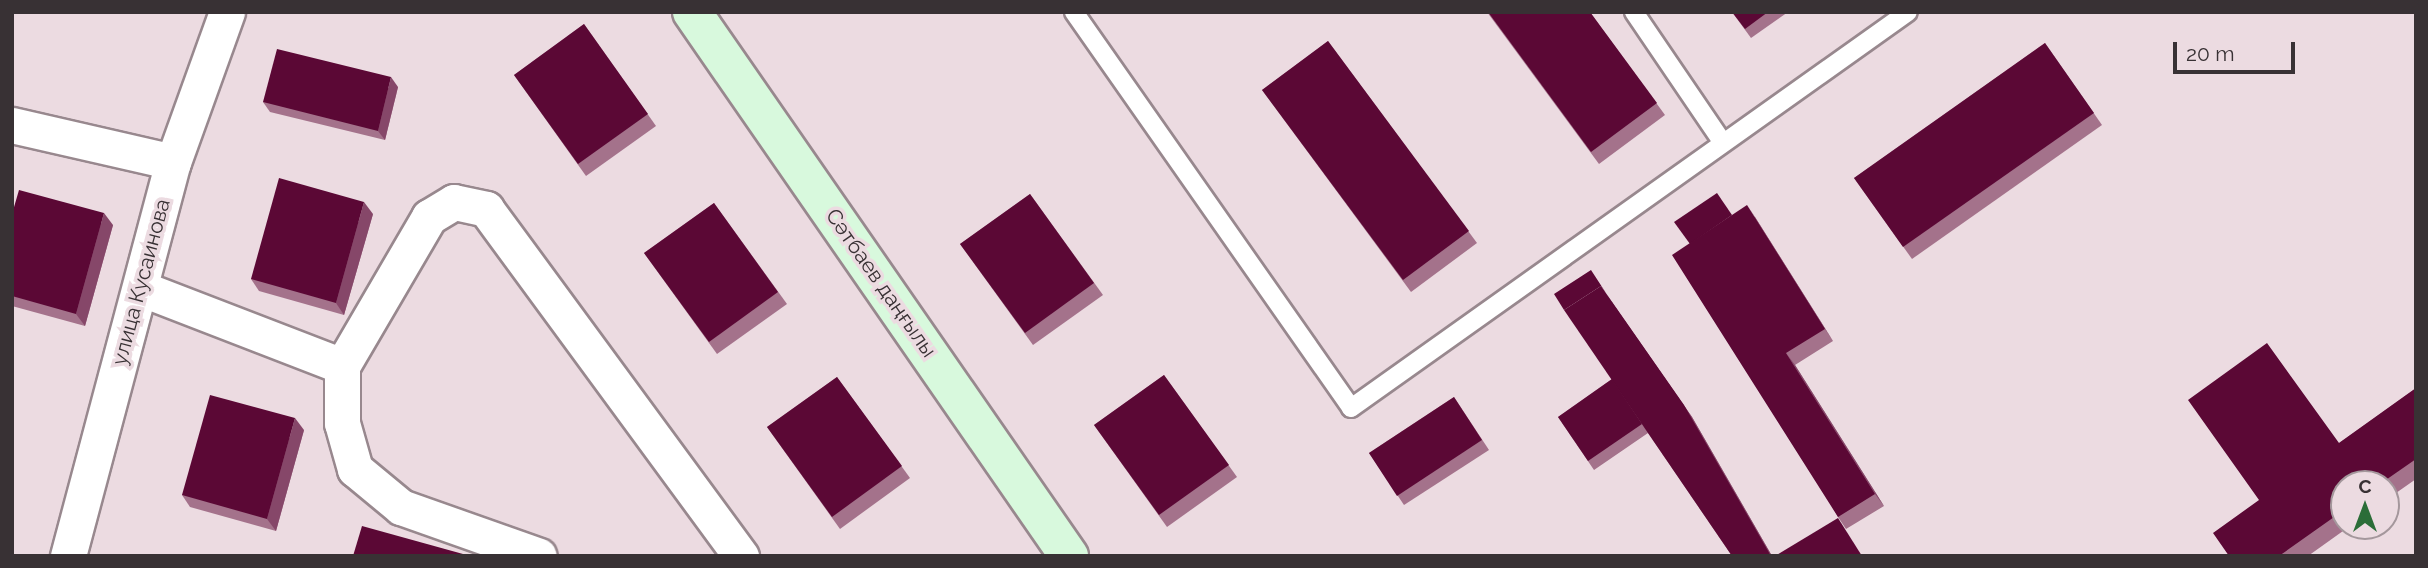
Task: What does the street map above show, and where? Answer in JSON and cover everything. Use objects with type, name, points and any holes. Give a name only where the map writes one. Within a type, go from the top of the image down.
[{"type":"street","name":"улица Кусаинова","points":[[68,556],[173,162],[227,12]]},
{"type":"street","name":"Сәтбаев даңғылы","points":[[692,12],[1069,556]]},
{"type":"street","points":[[12,125],[173,162]]},
{"type":"street","points":[[539,556],[401,507],[355,469],[342,423],[342,366],[429,217],[454,202],[486,209],[741,556]]},
{"type":"street","points":[[139,288],[342,366]]},
{"type":"lane","points":[[1074,12],[1351,408],[1908,12]]},
{"type":"lane","points":[[1634,12],[1723,143]]},
{"type":"building","points":[[1488,12],[1590,12],[1657,103],[1591,152]]},
{"type":"building","points":[[1732,12],[1768,12],[1745,29]]},
{"type":"building","points":[[584,24],[648,114],[578,164],[514,75]]},
{"type":"building","points":[[1328,41],[1469,231],[1403,280],[1262,90]]},
{"type":"building","points":[[2045,43],[2094,113],[1903,247],[1854,178]]},
{"type":"building","points":[[277,49],[391,77],[378,131],[263,102]]},
{"type":"building","points":[[279,178],[364,202],[336,303],[251,279]]},
{"type":"building","points":[[19,190],[104,213],[76,314],[12,296],[12,214]]},
{"type":"building","points":[[1717,193],[1732,215],[1690,244],[1674,222]]},
{"type":"building","points":[[1030,194],[1094,283],[1025,333],[960,244]]},
{"type":"building","points":[[714,203],[778,292],[709,342],[644,253]]},
{"type":"building","points":[[1747,205],[1825,329],[1786,353],[1875,494],[1838,517],[1672,255]]},
{"type":"building","points":[[1591,270],[1606,293],[1601,286],[1564,310],[1554,294]]},
{"type":"building","points":[[1601,286],[1684,405],[1771,556],[1732,556],[1564,310]]},
{"type":"building","points":[[2267,343],[2339,443],[2416,388],[2416,459],[2400,470],[2330,470],[2330,520],[2279,556],[2229,556],[2213,533],[2259,500],[2188,400]]},
{"type":"building","points":[[1164,375],[1229,465],[1159,515],[1094,425]]},
{"type":"building","points":[[837,377],[902,466],[832,517],[767,427]]},
{"type":"building","points":[[1612,379],[1642,424],[1588,461],[1558,417]]},
{"type":"building","points":[[210,395],[295,418],[267,519],[182,495]]},
{"type":"building","points":[[1454,397],[1482,440],[1397,496],[1369,453]]},
{"type":"building","points":[[1838,518],[1862,556],[1775,556]]},
{"type":"building","points":[[362,526],[463,554],[353,556]]}]
